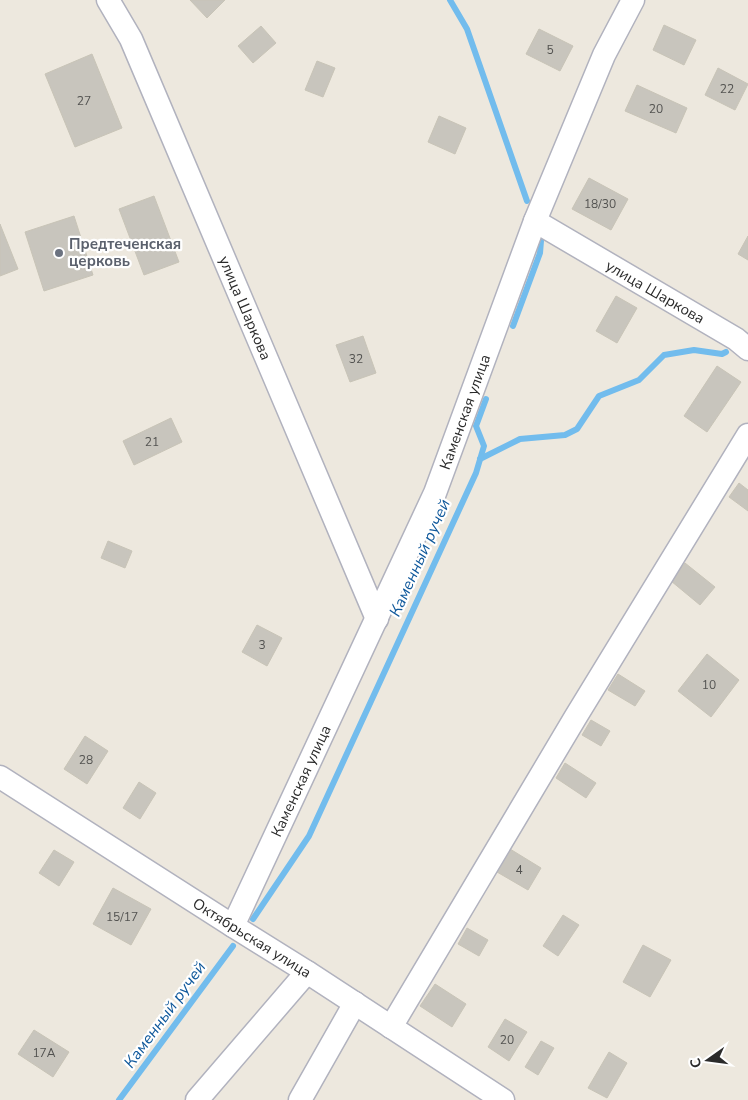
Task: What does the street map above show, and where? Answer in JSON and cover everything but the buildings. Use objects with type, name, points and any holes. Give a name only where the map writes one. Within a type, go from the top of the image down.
[{"type":"street","name":"улица Шаркова","points":[[108,0],[135,48],[377,619]]},
{"type":"street","name":"Каменская улица","points":[[233,926],[435,493],[535,221],[604,55],[633,0]]},
{"type":"street","name":"улица Шаркова","points":[[535,221],[736,339],[748,349]]},
{"type":"street","points":[[391,1027],[575,718],[748,435]]},
{"type":"street","name":"Октябрьская улица","points":[[0,777],[307,972],[503,1100]]},
{"type":"street","points":[[197,1100],[307,972]]},
{"type":"street","points":[[300,1100],[355,1003]]},
{"type":"waterway","points":[[450,0],[467,29],[527,201]]},
{"type":"waterway","points":[[513,326],[540,253],[541,241]]},
{"type":"waterway","name":"Каменный ручей","points":[[480,459],[520,439],[565,435],[577,429],[599,396],[639,380],[664,355],[694,350],[722,354],[726,352]]},
{"type":"waterway","name":"Каменный ручей","points":[[253,919],[309,836],[476,473],[484,446],[476,426],[486,399]]},
{"type":"waterway","name":"Каменный ручей","points":[[119,1100],[233,946]]},
{"type":"place","name":"Предтеченская церковь","points":[[59,253]]}]
